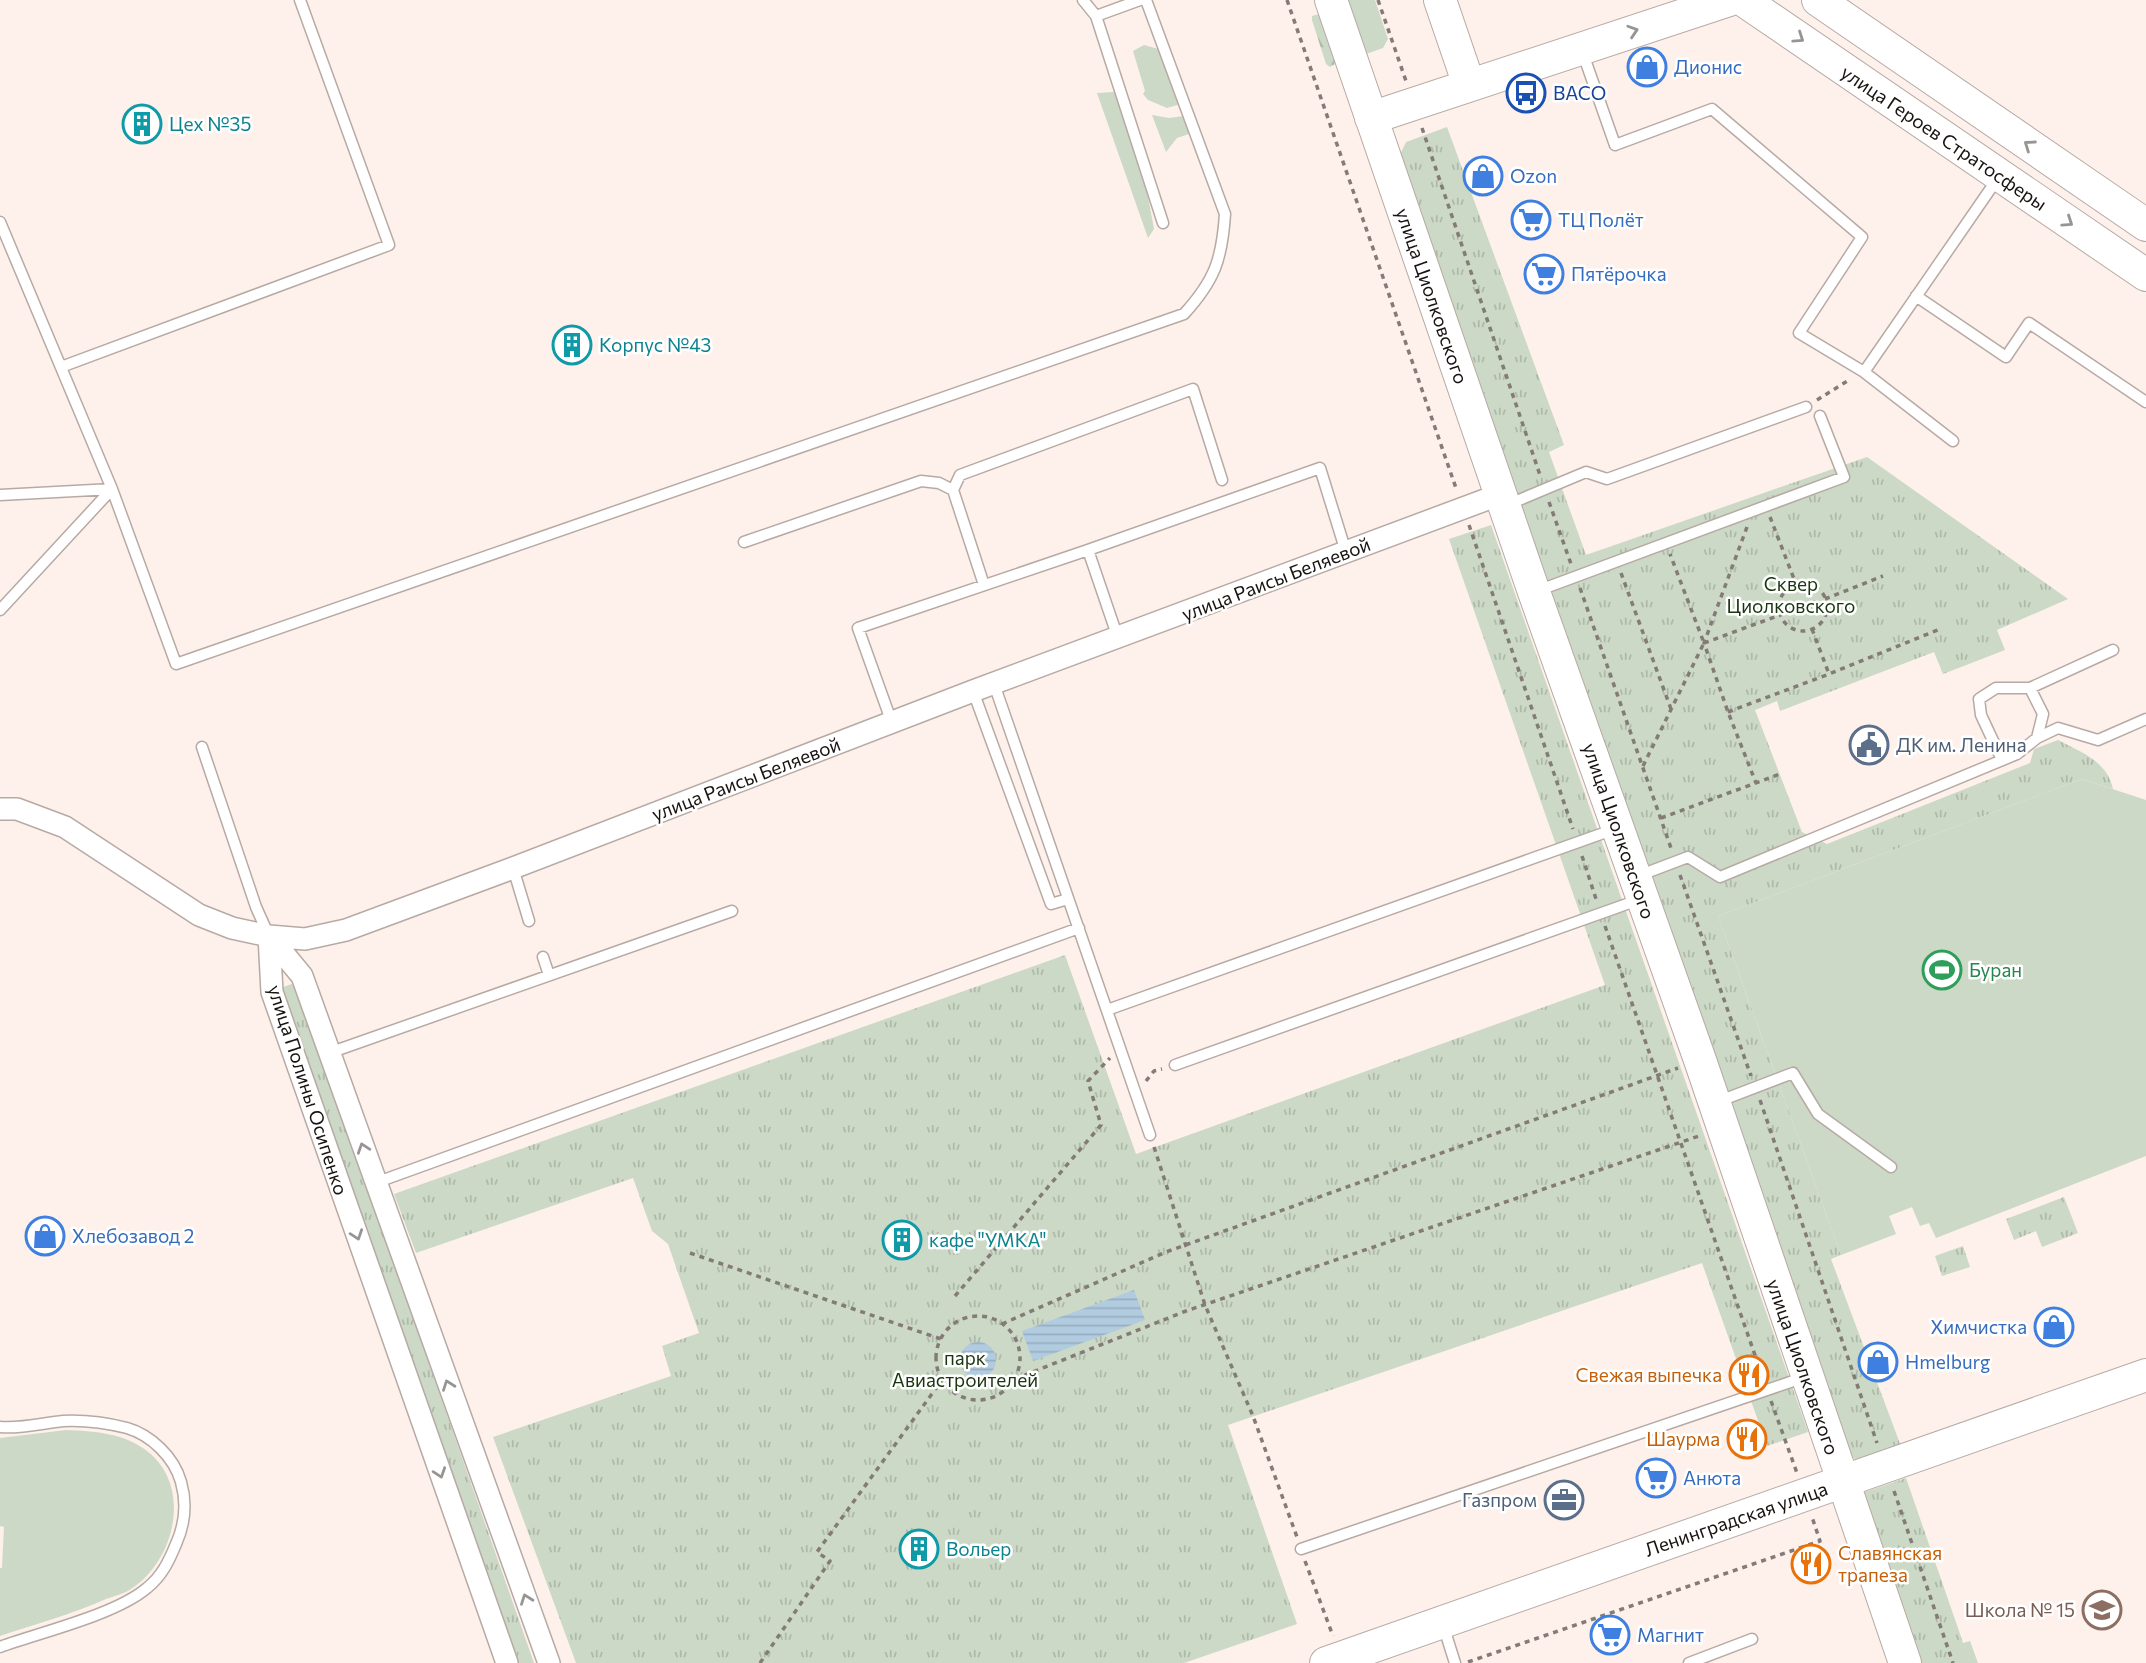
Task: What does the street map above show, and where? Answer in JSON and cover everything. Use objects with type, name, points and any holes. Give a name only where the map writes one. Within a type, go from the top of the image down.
[{"type":"street","name":"улица Циолковского","points":[[1331,0],[1534,592],[1700,1060],[1905,1663]]},
{"type":"street","points":[[1440,0],[1469,85]]},
{"type":"street","points":[[1371,118],[1729,0]]},
{"type":"street","name":"улица Героев Стратосферы","points":[[1742,0],[2146,275]]},
{"type":"street","points":[[1818,0],[2146,225]]},
{"type":"street","name":"улица Раисы Беляевой","points":[[6,811],[65,827],[199,915],[232,928],[269,936],[305,939],[346,930],[1346,552],[1463,509],[1503,500]]},
{"type":"street","name":"улица Полины Осипенко","points":[[269,936],[302,976],[549,1663]]},
{"type":"street","name":"улица Полины Осипенко","points":[[269,936],[272,992],[507,1663]]},
{"type":"street","name":"Ленинградская улица","points":[[1336,1661],[2146,1375]]},
{"type":"lane","points":[[61,367],[388,245],[300,0]]},
{"type":"lane","points":[[1083,0],[1096,16],[1163,223]]},
{"type":"lane","points":[[1096,16],[1140,0]]},
{"type":"lane","points":[[0,222],[112,489],[176,664],[1184,314],[1208,284],[1223,248],[1225,214],[1146,0]]},
{"type":"lane","points":[[1581,48],[1615,145],[1712,109],[1863,237],[1799,332],[1864,372],[1953,441]]},
{"type":"lane","points":[[1864,372],[2000,175]]},
{"type":"lane","points":[[1916,296],[2006,357],[2029,323],[2146,402]]},
{"type":"lane","points":[[984,585],[953,490],[960,475],[1192,389],[1222,480]]},
{"type":"lane","points":[[1503,500],[1544,489],[1586,471],[1607,479],[1806,407]]},
{"type":"lane","points":[[1534,592],[1844,477],[1820,416]]},
{"type":"lane","points":[[892,723],[859,628],[1320,468],[1346,552]]},
{"type":"lane","points":[[744,542],[921,481],[939,483],[953,490]]},
{"type":"lane","points":[[0,495],[112,489]]},
{"type":"lane","points":[[0,610],[112,489]]},
{"type":"lane","points":[[1088,550],[1118,638]]},
{"type":"lane","points":[[2001,760],[1981,715],[1979,699],[1996,688],[2030,688],[2113,650]]},
{"type":"lane","points":[[994,684],[1150,1135]]},
{"type":"lane","points":[[2030,688],[2043,714],[2037,738]]},
{"type":"lane","points":[[973,691],[1051,904],[1068,899]]},
{"type":"lane","points":[[1175,1065],[1601,913],[1675,861],[1688,857],[1720,877],[2017,754],[2037,738],[2058,728],[2098,740],[2146,719]]},
{"type":"lane","points":[[202,747],[256,906],[269,936]]},
{"type":"lane","points":[[1107,1010],[1618,828]]},
{"type":"lane","points":[[513,868],[529,921]]},
{"type":"lane","points":[[329,1053],[732,911]]},
{"type":"lane","points":[[375,1184],[1079,928]]},
{"type":"lane","points":[[543,957],[549,975]]},
{"type":"lane","points":[[1718,1115],[1755,1088],[1793,1073],[1818,1114],[1891,1167]]},
{"type":"lane","points":[[1301,1549],[1806,1376]]},
{"type":"lane","points":[[0,1427],[80,1421],[130,1429],[147,1437],[168,1456],[178,1475],[185,1504],[180,1537],[173,1553],[166,1567],[146,1589],[86,1618],[0,1647]]},
{"type":"lane","points":[[1442,1622],[1455,1663]]},
{"type":"lane","points":[[1689,1663],[1752,1639]]},
{"type":"path","points":[[1287,0],[1680,1144],[1820,1541],[1466,1663]]},
{"type":"path","points":[[1378,0],[1544,489],[1643,766],[1953,1663]]},
{"type":"path","points":[[1806,407],[1864,372]]},
{"type":"path","points":[[1766,507],[1796,584]]},
{"type":"path","points":[[1643,766],[1704,643],[1752,512]]},
{"type":"path","points":[[1667,544],[1756,783]]},
{"type":"path","points":[[1617,562],[1671,709]]},
{"type":"path","points":[[1825,599],[1883,576]]},
{"type":"path","points":[[1796,584],[1812,584],[1825,599],[1824,618],[1812,629],[1805,631],[1790,627],[1780,615],[1780,600],[1789,587],[1796,584]]},
{"type":"path","points":[[1704,643],[1780,615]]},
{"type":"path","points":[[1812,629],[1829,674]]},
{"type":"path","points":[[1728,712],[1940,629]]},
{"type":"path","points":[[1661,818],[1780,774]]},
{"type":"path","points":[[956,1296],[1101,1125],[1088,1081],[1120,1047]]},
{"type":"path","points":[[1002,1324],[1185,1246],[1700,1060]]},
{"type":"path","points":[[1146,1080],[1154,1071],[1175,1065]]},
{"type":"path","points":[[1015,1379],[1205,1305],[1680,1144],[1718,1115]]},
{"type":"path","points":[[1150,1135],[1205,1305],[1253,1416],[1301,1549],[1336,1661]]},
{"type":"path","points":[[690,1253],[941,1339]]},
{"type":"path","points":[[974,1317],[984,1317],[1002,1324],[1011,1332],[1017,1343],[1019,1367],[1015,1379],[1001,1394],[977,1401],[963,1398],[942,1380],[937,1367],[941,1339],[949,1328],[974,1317]]},
{"type":"path","points":[[760,1663],[830,1561],[817,1552],[942,1380]]},
{"type":"green space","points":[[1347,0],[1375,0],[1388,39],[1383,48],[1366,54]]},
{"type":"green space","points":[[1319,14],[1336,59],[1330,67],[1326,64],[1312,20],[1312,16]]},
{"type":"green space","points":[[1144,45],[1162,50],[1181,104],[1167,108],[1148,100],[1143,94],[1145,91],[1133,51]]},
{"type":"green space","points":[[1097,93],[1116,93],[1146,186],[1154,229],[1148,238]]},
{"type":"green space","points":[[1152,115],[1169,118],[1184,116],[1189,134],[1177,138],[1166,152]]},
{"type":"green space","name":"Сквер Циолковского","points":[[1447,127],[1564,445],[1549,452],[1586,555],[1867,457],[2068,599],[1997,630],[2005,650],[1943,674],[1934,652],[1780,711],[1777,701],[1755,710],[1802,832],[1827,844],[2030,763],[2034,749],[2058,740],[2099,764],[2110,779],[2113,789],[2082,779],[1718,916],[1841,1255],[1831,1259],[1902,1449],[1860,1463],[1849,1454],[1396,163],[1406,142]]},
{"type":"green space","name":"парк Авиастроителей","points":[[1491,525],[1808,1432],[1767,1446],[1702,1263],[1228,1425],[1297,1624],[1184,1663],[576,1663],[493,1437],[671,1376],[662,1346],[699,1333],[668,1244],[652,1231],[633,1178],[416,1253],[394,1194],[1065,955],[1136,1154],[1605,985],[1449,539]]},
{"type":"green space","name":"Буран","points":[[2082,779],[2146,800],[2146,1156],[1936,1238],[1929,1223],[1920,1226],[1912,1207],[1889,1216],[1896,1234],[1841,1255],[1718,916]]},
{"type":"green space","points":[[292,984],[297,987],[534,1663],[514,1663],[283,1003],[283,987]]},
{"type":"green space","points":[[2064,1197],[2078,1233],[2042,1247],[2036,1231],[2014,1240],[2006,1219]]},
{"type":"green space","points":[[1963,1246],[1970,1267],[1942,1276],[1935,1256]]},
{"type":"green space","points":[[66,1430],[98,1432],[129,1440],[147,1451],[161,1466],[170,1483],[174,1503],[168,1542],[159,1561],[128,1591],[0,1636],[0,1568],[4,1527],[0,1526],[0,1438]]},
{"type":"green space","points":[[1906,1478],[1963,1643],[1970,1641],[1978,1663],[1921,1663],[1862,1493]]},
{"type":"water","points":[[1134,1290],[1145,1320],[1033,1361],[1022,1331]]},
{"type":"water","points":[[978,1342],[991,1347],[996,1360],[991,1373],[978,1378],[965,1373],[960,1360],[965,1347]]},
{"type":"place","name":"Дионис","points":[[1647,67]]},
{"type":"place","name":"ВАСО","points":[[1526,93]]},
{"type":"place","name":"Цех №35","points":[[142,124]]},
{"type":"place","name":"Ozon","points":[[1483,176]]},
{"type":"place","name":"ТЦ Полёт","points":[[1531,220]]},
{"type":"place","name":"Пятёрочка","points":[[1544,274]]},
{"type":"place","name":"Корпус №43","points":[[572,345]]},
{"type":"place","name":"ДК им. Ленина","points":[[1869,745]]},
{"type":"place","name":"Буран","points":[[1942,970]]},
{"type":"place","name":"Хлебозавод 2","points":[[45,1236]]},
{"type":"place","name":"кафе \"УМКА\"","points":[[902,1240]]},
{"type":"place","name":"Химчистка","points":[[2054,1327]]},
{"type":"place","name":"Hmelburg","points":[[1878,1362]]},
{"type":"place","name":"Свежая выпечка","points":[[1749,1375]]},
{"type":"place","name":"Шаурма","points":[[1747,1439]]},
{"type":"place","name":"Анюта","points":[[1656,1478]]},
{"type":"place","name":"Газпром","points":[[1564,1500]]},
{"type":"place","name":"Вольер","points":[[919,1549]]},
{"type":"place","name":"Славянская трапеза","points":[[1811,1564]]},
{"type":"place","name":"Школа № 15","points":[[2102,1610]]},
{"type":"place","name":"Магнит","points":[[1610,1635]]}]
